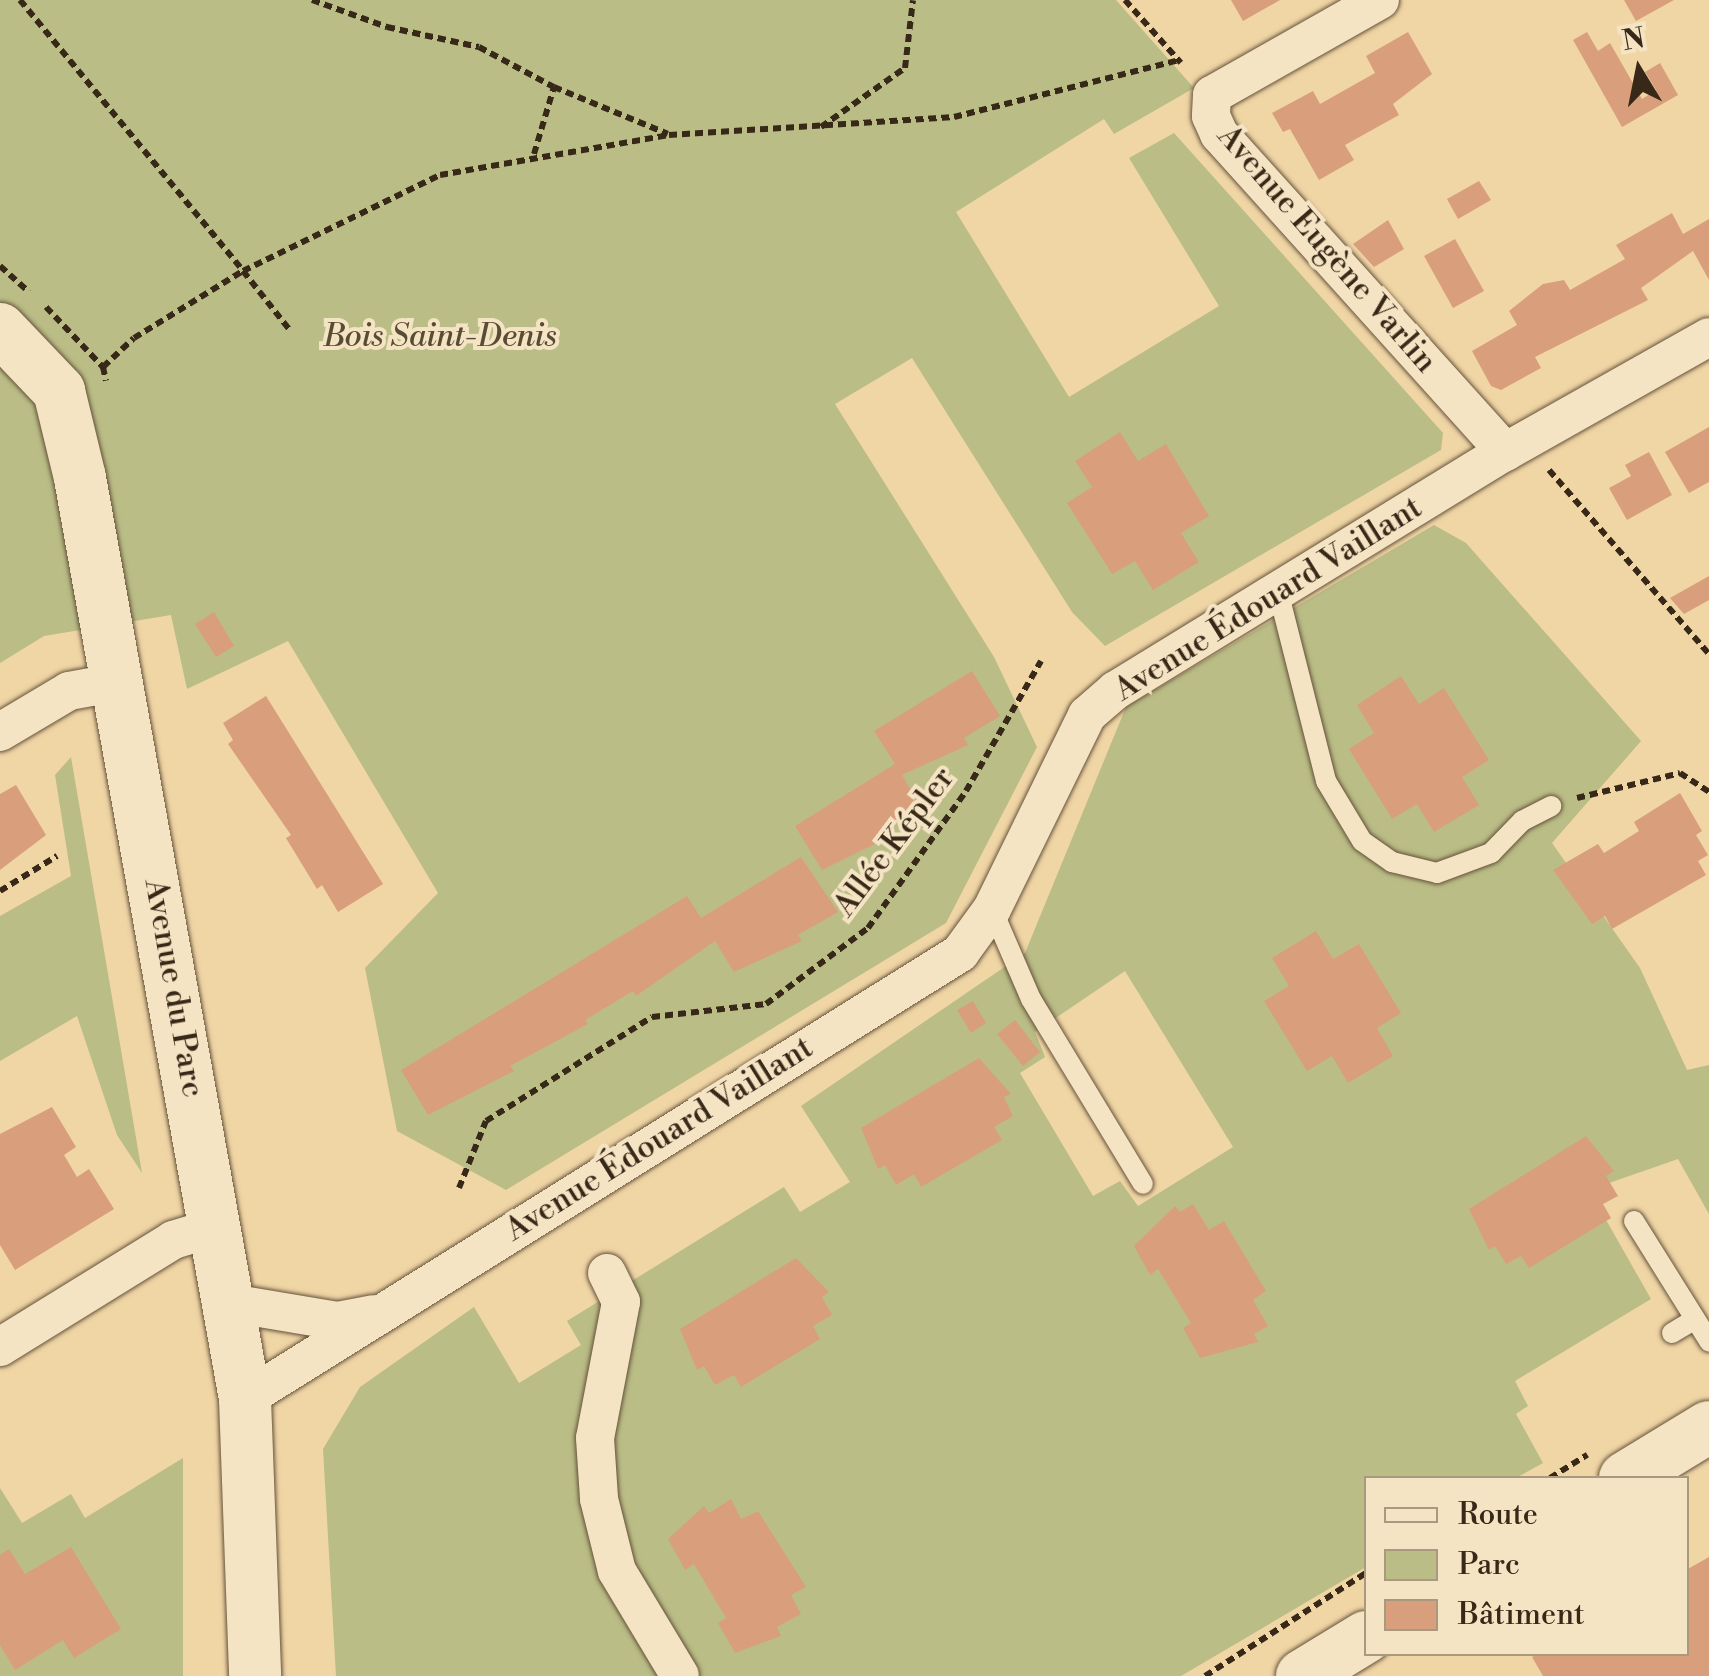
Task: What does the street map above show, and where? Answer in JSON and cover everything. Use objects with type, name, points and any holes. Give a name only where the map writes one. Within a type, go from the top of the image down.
[{"type":"street","name":"Avenue Eugène Varlin","points":[[1380,0],[1212,95],[1219,134],[1515,446]]},
{"type":"street","name":"Avenue du Parc","points":[[0,329],[58,391],[118,682],[245,1399],[254,1676]]},
{"type":"street","name":"Avenue Édouard Vaillant","points":[[245,1399],[960,953],[992,909],[1087,714],[1116,690],[1515,446],[1709,337]]},
{"type":"street","points":[[0,732],[69,691],[118,682]]},
{"type":"street","points":[[0,1347],[173,1240],[216,1226]]},
{"type":"street","points":[[607,1273],[621,1302],[594,1438],[600,1500],[617,1572],[680,1676]]},
{"type":"street","name":"Avenue Édouard Vaillant","points":[[230,1303],[338,1320],[376,1314]]},
{"type":"street","points":[[1628,1476],[1709,1427]]},
{"type":"street","points":[[1302,1676],[1364,1638]]},
{"type":"lane","points":[[1278,591],[1326,782],[1362,841],[1392,862],[1437,873],[1491,853],[1522,820],[1552,806]]},
{"type":"lane","points":[[992,909],[1032,1000],[1144,1184]]},
{"type":"lane","points":[[1634,1221],[1709,1341]]},
{"type":"lane","points":[[1672,1333],[1695,1319]]},
{"type":"path","points":[[20,0],[289,329]]},
{"type":"path","points":[[312,0],[387,27],[479,46],[554,87],[669,135]]},
{"type":"path","points":[[820,128],[905,68],[913,0]]},
{"type":"path","points":[[1126,0],[1212,95]]},
{"type":"path","points":[[103,367],[134,338],[244,271],[440,175],[534,154],[669,135],[954,117],[1179,60]]},
{"type":"path","points":[[534,154],[554,87]]},
{"type":"path","points":[[1515,446],[1709,654]]},
{"type":"path","name":"Allée Képler","points":[[459,1188],[486,1121],[652,1017],[766,1004],[868,928],[966,791],[1041,660]]},
{"type":"path","points":[[1552,806],[1680,774],[1709,792]]},
{"type":"path","points":[[0,891],[58,856]]},
{"type":"path","points":[[1205,1676],[1364,1574]]},
{"type":"green space","name":"Bois Saint-Denis","points":[[0,0],[1116,0],[1194,88],[1114,134],[1104,119],[956,212],[1069,397],[1219,306],[1129,158],[1174,133],[1443,433],[1441,450],[1105,646],[1072,612],[912,358],[835,404],[994,657],[1037,747],[946,923],[506,1190],[397,1131],[365,968],[438,893],[288,641],[187,689],[171,615],[44,636],[0,663]]},
{"type":"green space","points":[[1434,525],[1466,543],[1641,741],[1552,843],[1640,968],[1687,1070],[1709,1065],[1709,1214],[1678,1159],[1589,1190],[1651,1299],[1515,1381],[1528,1406],[1516,1414],[1543,1463],[1520,1476],[1364,1476],[1364,1568],[1181,1676],[336,1676],[323,1449],[360,1387],[474,1307],[519,1383],[581,1345],[567,1321],[784,1187],[800,1212],[850,1182],[801,1106],[1025,953],[1126,707]],"holes":[[[1125,971],[1233,1147],[1138,1206],[1120,1181],[1093,1196],[1020,1073],[1045,1057],[1035,1032]]]},
{"type":"green space","points":[[71,757],[142,1173],[117,1135],[77,1016],[0,1061],[0,916],[71,876],[55,775]]},
{"type":"green space","points":[[183,1458],[183,1676],[0,1676],[0,1488],[22,1523],[71,1494],[85,1518]]},
{"type":"building","points":[[1231,0],[1280,0],[1243,21]]},
{"type":"building","points":[[1624,0],[1674,0],[1636,21]]},
{"type":"building","points":[[1408,32],[1432,74],[1393,104],[1399,115],[1345,145],[1354,160],[1319,180],[1290,129],[1283,132],[1272,113],[1313,91],[1320,104],[1375,73],[1366,56]]},
{"type":"building","points":[[1587,32],[1598,51],[1610,43],[1642,99],[1656,90],[1645,72],[1660,63],[1678,95],[1622,127],[1573,40]]},
{"type":"building","points":[[1479,181],[1491,200],[1458,219],[1447,199]]},
{"type":"building","points":[[1672,213],[1683,234],[1709,219],[1709,280],[1693,251],[1641,288],[1648,300],[1535,357],[1541,368],[1501,390],[1491,386],[1472,351],[1517,325],[1509,311],[1543,284],[1564,280],[1570,290],[1625,259],[1616,245]]},
{"type":"building","points":[[1388,220],[1404,249],[1374,267],[1353,244]]},
{"type":"building","points":[[1455,239],[1484,291],[1453,308],[1424,256]]},
{"type":"building","points":[[1709,427],[1709,482],[1689,493],[1665,452]]},
{"type":"building","points":[[1120,432],[1138,461],[1166,444],[1209,516],[1181,533],[1199,562],[1153,590],[1135,561],[1112,574],[1067,503],[1092,487],[1075,461]]},
{"type":"building","points":[[1649,452],[1672,495],[1627,520],[1609,488],[1631,476],[1625,465]]},
{"type":"building","points":[[1709,576],[1709,600],[1684,614],[1670,598]]},
{"type":"building","points":[[214,612],[234,646],[216,657],[195,624]]},
{"type":"building","points":[[972,671],[1000,716],[964,738],[968,745],[902,775],[922,809],[885,830],[889,837],[822,870],[795,826],[895,764],[874,731]]},
{"type":"building","points":[[1401,676],[1419,704],[1444,688],[1489,760],[1462,777],[1479,805],[1434,832],[1417,804],[1392,819],[1349,749],[1374,733],[1357,705]]},
{"type":"building","points":[[266,696],[383,884],[338,912],[322,885],[317,889],[286,838],[291,835],[228,744],[233,740],[223,723]]},
{"type":"building","points":[[16,785],[46,835],[0,870],[0,794]]},
{"type":"building","points":[[1680,793],[1702,831],[1696,835],[1708,855],[1698,861],[1706,875],[1612,929],[1605,916],[1592,924],[1553,870],[1598,844],[1604,853],[1639,831],[1634,822]]},
{"type":"building","points":[[801,857],[838,912],[798,935],[802,941],[734,972],[715,941],[636,996],[633,991],[585,1020],[588,1024],[510,1066],[514,1071],[428,1115],[401,1070],[687,896],[701,918]]},
{"type":"building","points":[[1316,931],[1333,959],[1359,944],[1401,1013],[1377,1028],[1393,1056],[1348,1083],[1332,1056],[1307,1071],[1264,1001],[1289,986],[1272,958]]},
{"type":"building","points":[[973,1001],[986,1023],[971,1033],[957,1010]]},
{"type":"building","points":[[1015,1020],[1040,1052],[1023,1066],[997,1034]]},
{"type":"building","points":[[979,1058],[1011,1094],[1004,1097],[1013,1116],[994,1127],[1002,1140],[921,1187],[914,1174],[896,1185],[885,1165],[878,1169],[861,1128]]},
{"type":"building","points":[[52,1107],[76,1147],[64,1155],[77,1177],[89,1169],[114,1209],[15,1270],[0,1245],[0,1134]]},
{"type":"building","points":[[1586,1136],[1614,1171],[1606,1176],[1618,1196],[1603,1204],[1611,1218],[1529,1268],[1521,1256],[1506,1264],[1495,1246],[1489,1250],[1469,1209]]},
{"type":"building","points":[[1193,1204],[1209,1230],[1224,1221],[1266,1291],[1253,1300],[1268,1326],[1254,1334],[1258,1342],[1200,1358],[1183,1328],[1191,1323],[1158,1269],[1150,1275],[1134,1246],[1175,1206],[1180,1212]]},
{"type":"building","points":[[796,1258],[829,1292],[822,1297],[832,1315],[813,1326],[820,1339],[741,1387],[734,1375],[715,1385],[704,1366],[697,1370],[680,1329]]},
{"type":"building","points":[[731,1499],[741,1519],[758,1511],[806,1587],[791,1595],[801,1614],[777,1627],[781,1636],[735,1653],[718,1623],[726,1618],[694,1564],[685,1570],[668,1539],[704,1506],[709,1513]]},
{"type":"building","points":[[71,1547],[121,1629],[74,1658],[63,1640],[15,1670],[0,1645],[0,1555],[9,1549],[25,1574]]},
{"type":"building","points":[[1709,1557],[1709,1676],[1543,1676],[1532,1657],[1689,1656],[1689,1568]]}]
